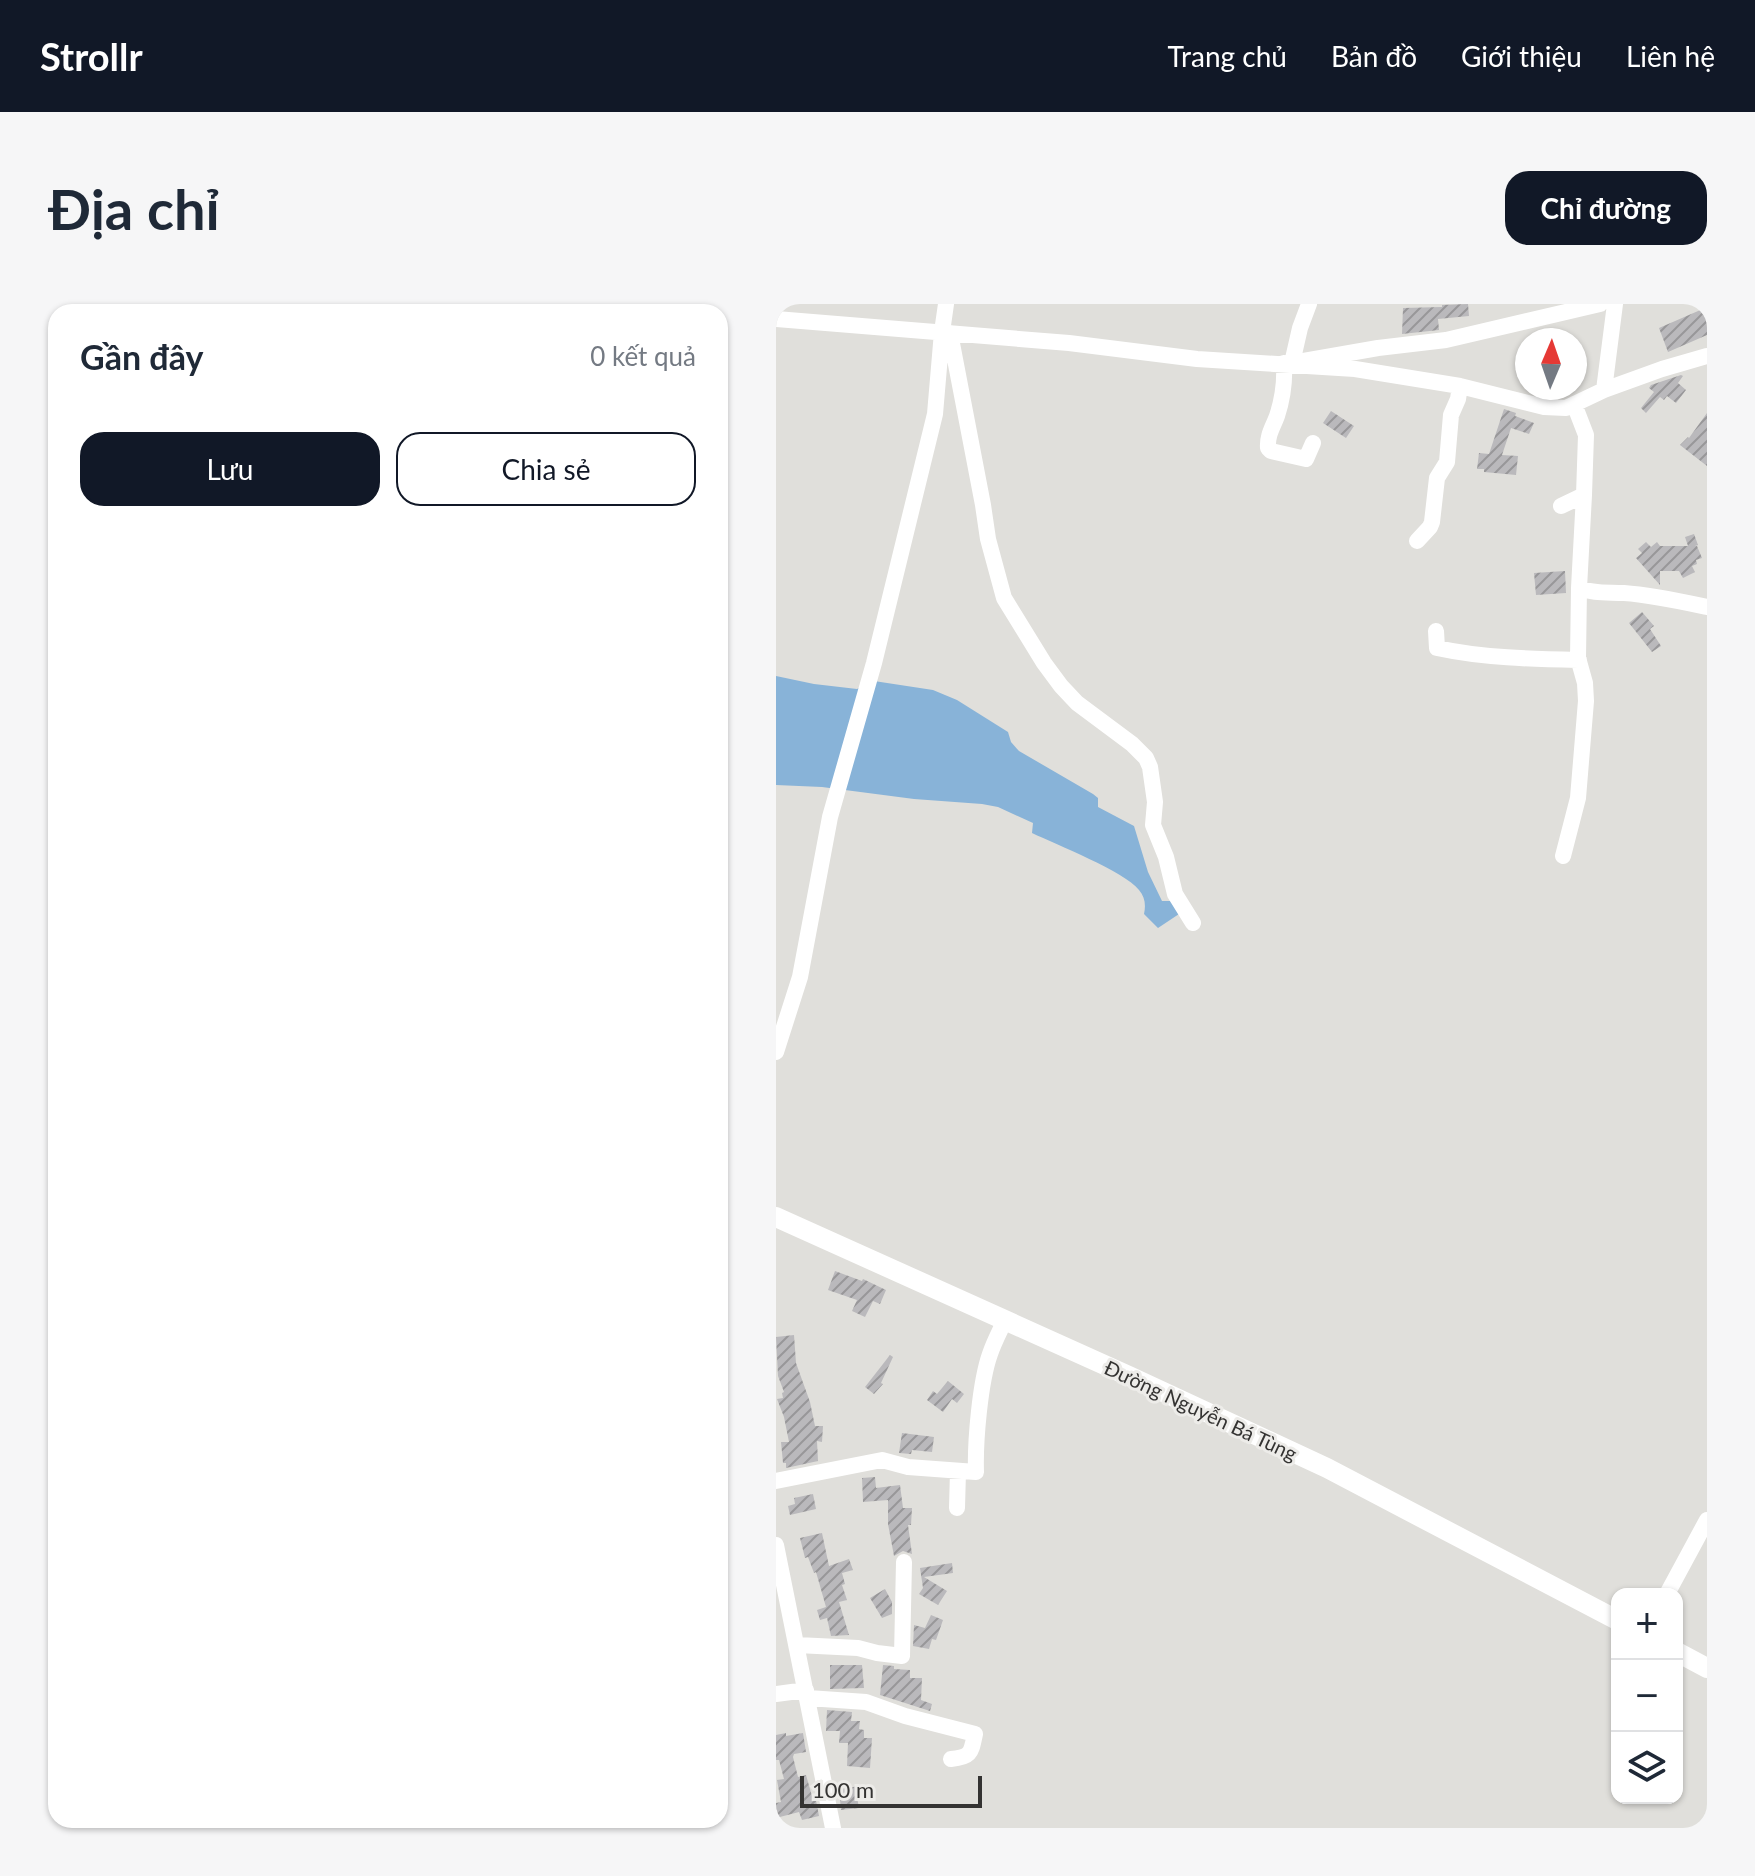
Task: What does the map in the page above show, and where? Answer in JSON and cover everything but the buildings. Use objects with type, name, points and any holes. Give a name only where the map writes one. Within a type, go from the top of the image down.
[{"type":"main road","name":"Đường Nguyễn Bá Tùng","points":[[776,1217],[1327,1468],[1611,1617]]},
{"type":"main road","points":[[1683,1655],[1707,1668]]},
{"type":"street","points":[[776,1052],[800,977],[830,817],[874,663],[935,414],[946,333],[946,304]]},
{"type":"street","points":[[1309,304],[1288,363],[1268,448],[1306,459],[1313,443]]},
{"type":"street","points":[[1288,363],[1446,340],[1600,304]]},
{"type":"street","points":[[1604,390],[1615,304]]},
{"type":"street","points":[[776,319],[1069,343],[1197,359],[1355,369],[1460,386],[1544,407],[1566,408],[1604,390],[1707,356]]},
{"type":"street","points":[[946,333],[988,539],[1006,602],[1061,686],[1077,703],[1146,758],[1155,802],[1153,825],[1166,857],[1175,894],[1193,923]]},
{"type":"street","points":[[1417,541],[1431,525],[1437,478],[1447,462],[1451,415],[1460,386]]},
{"type":"street","points":[[1563,856],[1578,798],[1586,701],[1579,660],[1579,588],[1586,435],[1574,404]]},
{"type":"street","points":[[1561,506],[1584,495]]},
{"type":"street","points":[[1579,588],[1707,607]]},
{"type":"street","points":[[1436,631],[1437,648],[1528,659],[1579,660]]},
{"type":"street","points":[[776,1481],[882,1460],[908,1467],[976,1472],[985,1374],[990,1354],[1009,1321]]},
{"type":"street","points":[[957,1508],[958,1471]]},
{"type":"street","points":[[1670,1588],[1707,1520]]},
{"type":"street","points":[[776,1545],[833,1828]]},
{"type":"street","points":[[797,1645],[858,1648],[902,1656],[904,1562]]},
{"type":"street","points":[[776,1694],[807,1694],[866,1702],[905,1716],[975,1734],[969,1754],[964,1758],[951,1759]]},
{"type":"water","points":[[776,676],[857,689],[874,681],[933,690],[957,700],[1008,732],[1011,742],[1019,751],[1093,794],[1098,798],[1098,807],[1134,826],[1148,872],[1162,901],[1171,901],[1179,914],[1158,928],[1144,914],[1143,895],[1131,883],[1105,867],[1032,833],[1033,823],[998,807],[822,787],[776,785]]}]
